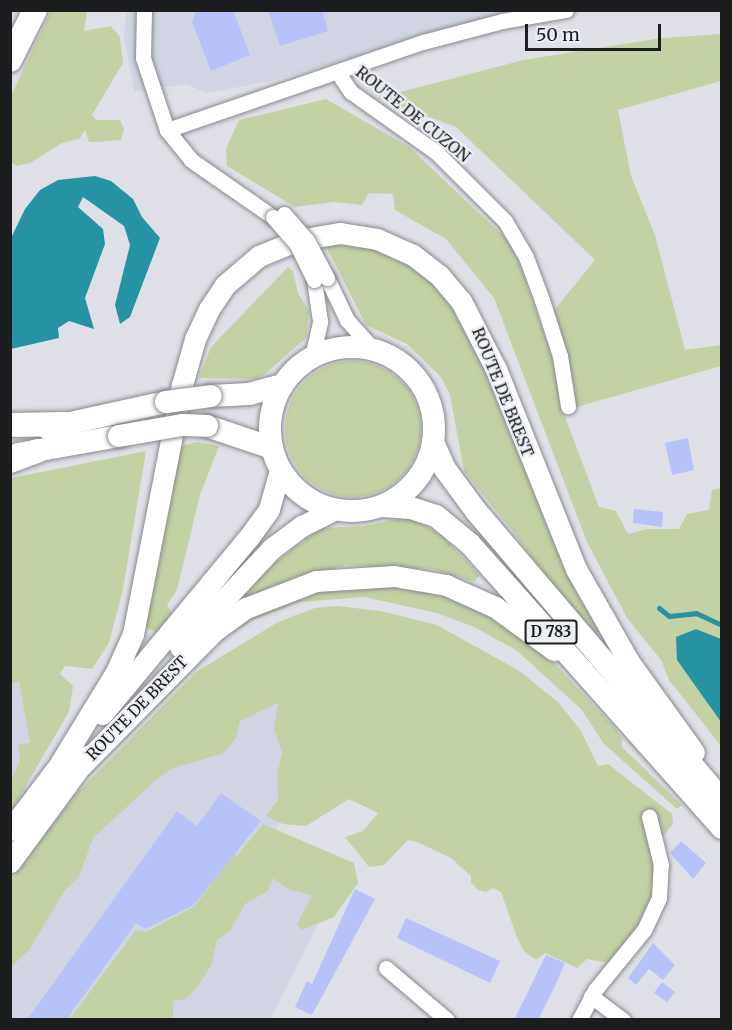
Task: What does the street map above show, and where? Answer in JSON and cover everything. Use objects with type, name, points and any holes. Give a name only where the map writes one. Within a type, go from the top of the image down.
[{"type":"highway","points":[[10,60],[35,10]]},
{"type":"highway","points":[[10,425],[65,424]]},
{"type":"highway","points":[[10,460],[37,451]]},
{"type":"main road","name":"ROUTE DE BREST","points":[[10,862],[71,764],[123,658],[136,622],[182,386],[206,315],[225,285],[259,256],[298,240],[340,233],[377,239],[413,255],[439,275],[461,302],[487,349],[552,515],[596,606],[659,706],[722,787]]},
{"type":"main road","points":[[342,347],[373,349],[397,360],[417,378],[430,402],[433,442],[421,474],[410,487],[382,506],[358,511],[334,510],[313,501],[294,488],[280,470],[272,448],[270,426],[283,385],[312,357],[342,347]]},
{"type":"main road","points":[[10,436],[120,411],[211,396],[249,394],[283,385]]},
{"type":"main road","points":[[10,455],[182,426],[207,426],[272,448]]},
{"type":"main road","name":"D 783","points":[[433,442],[445,469],[476,511],[722,801]]},
{"type":"main road","name":"ROUTE DE BREST","points":[[71,764],[269,509],[280,470]]},
{"type":"main road","name":"ROUTE DE BREST","points":[[382,506],[423,511],[452,527],[522,598],[722,828]]},
{"type":"main road","name":"ROUTE DE BREST","points":[[10,830],[71,764],[115,721],[245,574],[285,538],[334,510]]},
{"type":"main road","name":"ROUTE DE BREST","points":[[71,764],[176,666],[233,617],[284,591],[344,576],[428,580],[478,598],[532,631],[604,694]]},
{"type":"street","points":[[144,10],[144,58],[167,130],[191,160],[227,186],[278,215],[347,320],[373,349]]},
{"type":"street","name":"ROUTE DE CUZON","points":[[167,130],[461,32],[566,10]]},
{"type":"street","name":"ROUTE DE CUZON","points":[[338,73],[351,92],[437,153],[505,221],[526,257],[542,300],[563,368],[568,406]]},
{"type":"street","points":[[312,357],[320,321],[321,279]]},
{"type":"street","points":[[579,1020],[601,982],[635,945],[659,898],[661,865],[649,816]]},
{"type":"street","points":[[386,968],[447,1020]]},
{"type":"street","points":[[591,996],[623,1020]]},
{"type":"shaded area","points":[[126,11],[511,11],[271,81],[207,93],[186,84],[135,92],[124,39]]},
{"type":"shaded area","points":[[10,654],[30,703],[34,746],[23,787],[64,817],[188,683],[360,708],[263,847],[342,875],[271,1019],[11,1019]]},
{"type":"green space","points":[[51,11],[87,11],[84,31],[111,26],[120,37],[123,63],[92,115],[96,120],[120,120],[124,129],[121,140],[96,142],[89,142],[85,130],[79,139],[62,143],[30,163],[17,166],[11,162],[11,96]]},
{"type":"green space","points":[[721,34],[721,81],[618,110],[631,176],[655,235],[685,350],[721,345],[721,366],[573,408],[551,314],[595,260],[456,127],[377,98],[523,60],[662,38]]},
{"type":"green space","points":[[326,99],[409,147],[513,245],[555,365],[560,403],[599,507],[616,511],[628,534],[646,529],[679,529],[687,514],[709,510],[712,490],[721,488],[721,746],[669,680],[661,660],[627,618],[587,542],[494,298],[446,239],[395,210],[393,194],[369,193],[362,205],[335,202],[295,207],[227,166],[226,149],[239,120]]},
{"type":"green space","points":[[325,244],[379,249],[399,257],[437,285],[460,315],[474,340],[558,552],[603,632],[591,641],[518,538],[464,471],[450,395],[441,377],[407,344],[366,325]]},
{"type":"green space","points":[[288,267],[293,271],[298,293],[309,311],[306,338],[264,375],[254,379],[199,378],[211,347]]},
{"type":"green space","points":[[353,361],[379,366],[391,372],[401,381],[410,391],[416,403],[421,429],[416,455],[410,467],[401,477],[391,486],[379,492],[353,497],[327,492],[315,486],[305,477],[296,467],[290,455],[285,429],[290,403],[296,391],[305,381],[315,372],[327,366]]},
{"type":"green space","points":[[197,442],[219,446],[200,495],[177,590],[167,605],[172,613],[158,633],[143,626],[178,447]]},
{"type":"green space","points":[[146,451],[123,589],[109,643],[92,669],[65,666],[60,674],[73,686],[69,712],[11,811],[11,781],[20,760],[18,744],[30,743],[19,682],[11,683],[11,478]]},
{"type":"green space","points":[[404,518],[419,522],[442,536],[480,575],[474,582],[433,569],[346,565],[282,583],[247,602],[238,600],[276,562],[320,528],[364,526]]},
{"type":"green space","points":[[367,580],[461,596],[542,650],[616,729],[622,738],[622,747],[682,805],[677,809],[604,744],[581,709],[516,650],[474,627],[437,613],[364,597],[300,602],[254,620],[204,650],[216,637],[288,595]]},
{"type":"green space","points":[[337,606],[381,611],[437,625],[521,672],[559,703],[581,731],[598,766],[608,764],[672,814],[673,824],[655,847],[656,898],[614,964],[587,959],[577,968],[545,953],[536,960],[524,951],[518,940],[501,892],[493,888],[486,892],[478,890],[471,882],[471,876],[451,858],[417,842],[408,840],[384,865],[369,867],[345,837],[363,831],[378,813],[349,799],[306,826],[283,824],[266,816],[278,800],[277,775],[282,752],[274,729],[278,703],[240,721],[236,738],[224,753],[173,768],[155,781],[93,838],[79,877],[65,890],[29,950],[11,967],[11,880],[75,795],[196,672],[278,622],[315,608]]},
{"type":"green space","points":[[263,824],[354,863],[358,883],[334,917],[302,930],[297,924],[312,896],[288,889],[273,878],[268,891],[245,904],[230,931],[217,940],[211,966],[198,986],[186,999],[173,1001],[173,1019],[69,1020],[136,930],[146,932],[195,906],[233,854],[237,856]]},
{"type":"water","points":[[95,176],[111,181],[133,199],[142,217],[160,238],[130,317],[120,324],[115,305],[130,245],[124,226],[83,197],[78,207],[103,229],[105,244],[85,298],[94,329],[69,321],[58,328],[59,338],[11,349],[11,238],[25,209],[40,190],[58,180]]},
{"type":"water","points":[[696,629],[721,639],[721,722],[677,660],[676,637]]},
{"type":"building","points":[[197,10],[233,10],[250,55],[211,71],[192,22]]},
{"type":"building","points":[[268,10],[322,10],[328,31],[280,46]]},
{"type":"building","points":[[688,438],[694,470],[672,475],[665,443]]},
{"type":"building","points":[[634,509],[663,512],[662,527],[633,523]]},
{"type":"building","points":[[221,793],[261,821],[194,905],[145,929],[136,923],[66,1020],[27,1020],[177,811],[197,826]]},
{"type":"building","points":[[681,841],[706,863],[693,879],[670,853]]},
{"type":"building","points":[[355,889],[375,899],[312,1015],[295,1007],[307,981],[312,984]]},
{"type":"building","points":[[406,918],[500,961],[490,983],[397,938]]},
{"type":"building","points":[[653,943],[675,965],[663,980],[649,969],[636,985],[628,978]]},
{"type":"building","points":[[546,955],[565,963],[554,988],[538,1020],[514,1020]]},
{"type":"building","points":[[662,982],[675,992],[667,1002],[654,993]]},
{"type":"waterway","points":[[659,608],[669,616],[696,613],[722,625]]}]
